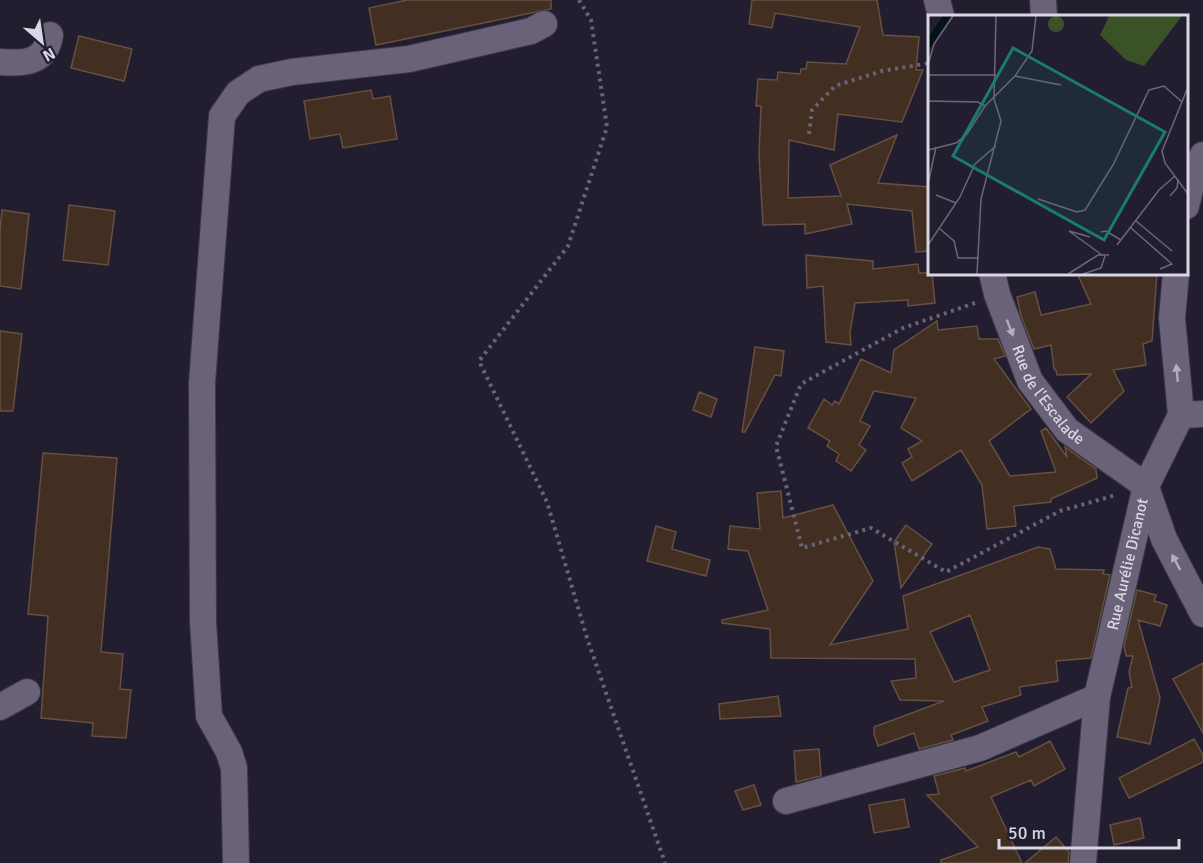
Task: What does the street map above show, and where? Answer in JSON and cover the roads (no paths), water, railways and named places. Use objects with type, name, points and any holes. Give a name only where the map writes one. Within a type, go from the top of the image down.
[{"type":"street","points":[[937,0],[941,15]]},
{"type":"street","points":[[1043,0],[1044,15]]},
{"type":"street","points":[[236,863],[234,768],[229,752],[210,716],[203,622],[202,383],[222,116],[238,93],[259,79],[292,72],[409,59],[531,31],[544,24]]},
{"type":"street","points":[[0,62],[22,64],[41,56],[49,44],[50,34]]},
{"type":"street","points":[[1188,198],[1203,155]]},
{"type":"street","name":"Rue Aurélie Dicanot","points":[[1083,863],[1097,697],[1146,486],[1192,415],[1172,318],[1176,274]]},
{"type":"street","name":"Rue de l'Escalade","points":[[993,275],[997,294],[1030,381],[1067,430],[1146,486]]},
{"type":"street","points":[[1146,486],[1164,539],[1203,614]]},
{"type":"street","points":[[0,707],[27,692]]},
{"type":"street","points":[[786,801],[980,748],[1097,697]]}]
